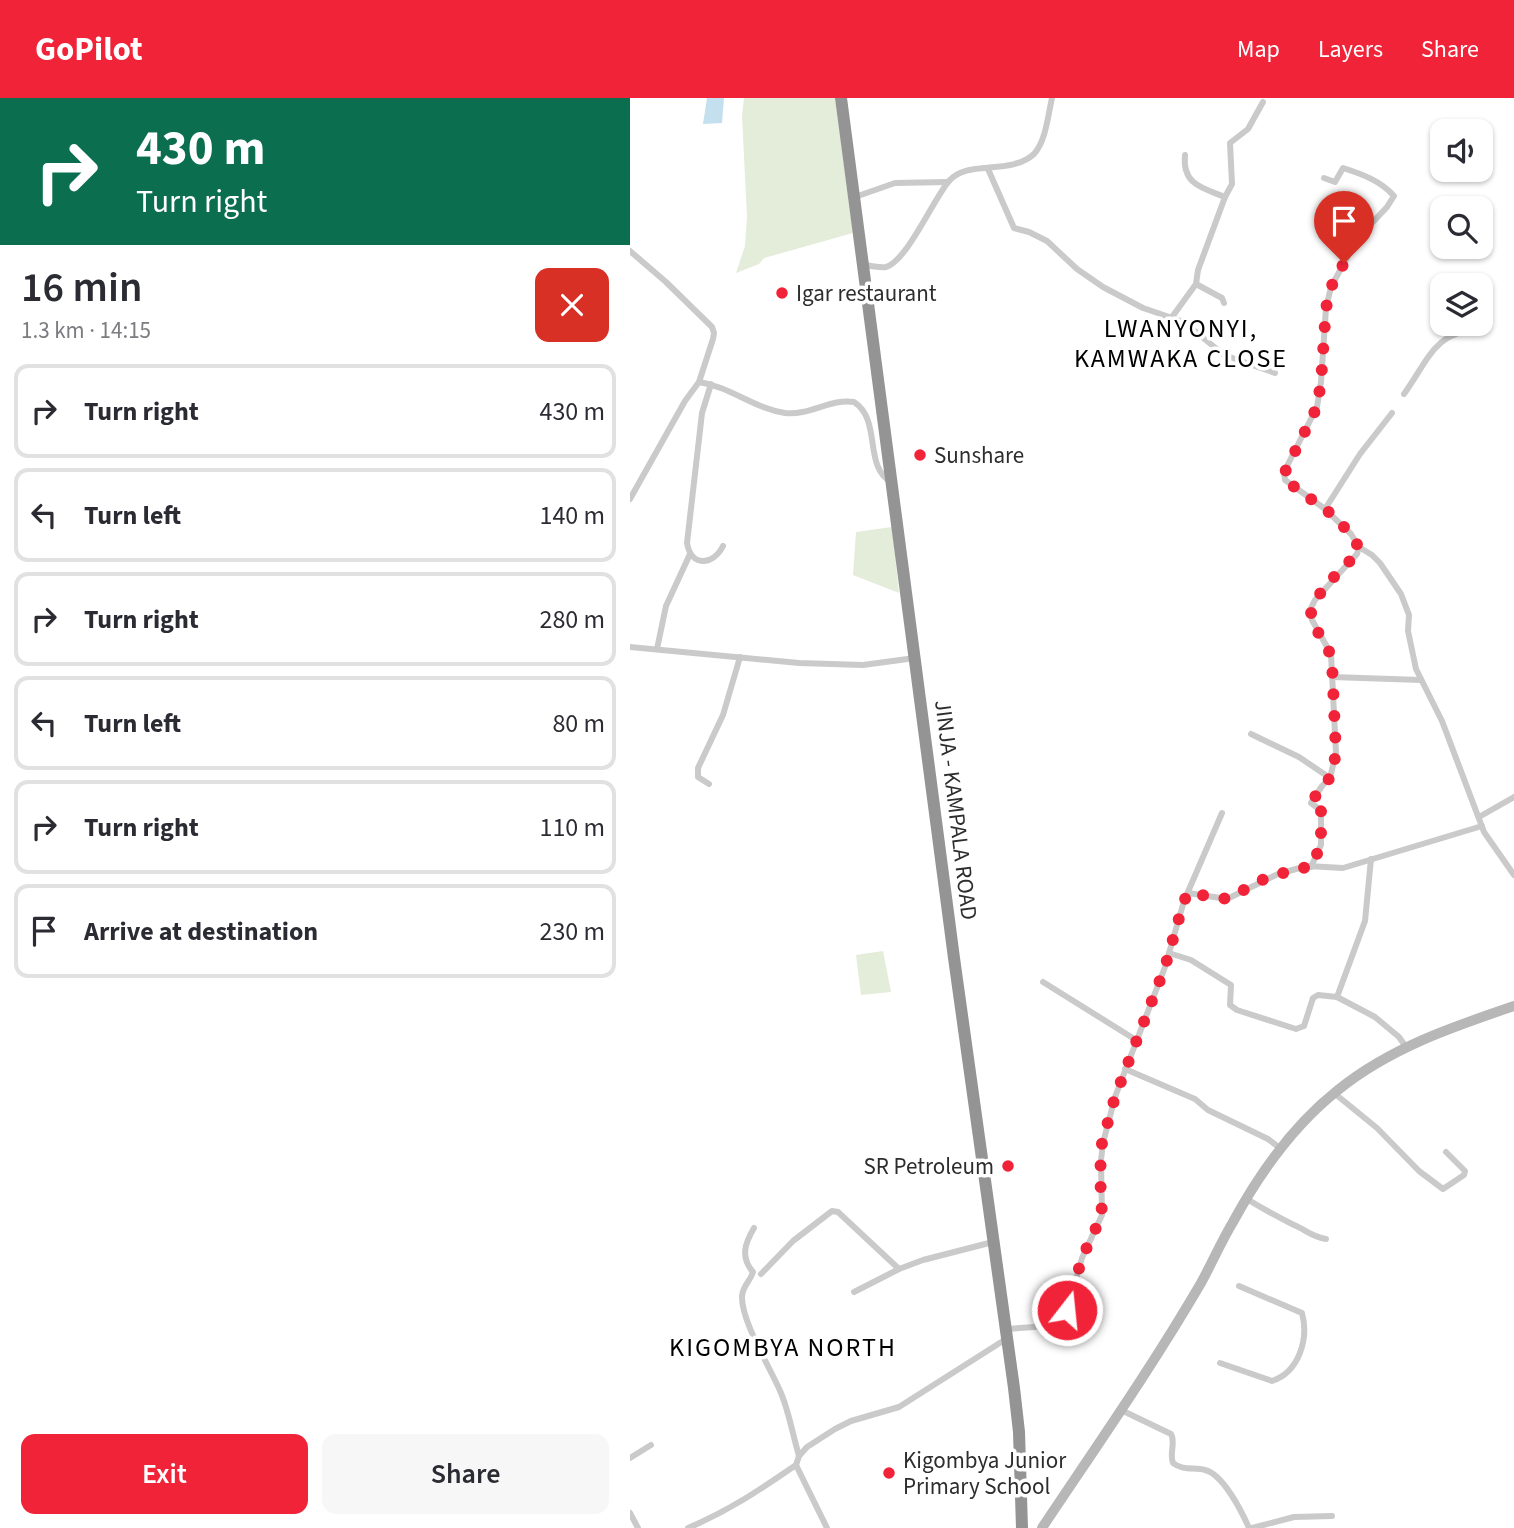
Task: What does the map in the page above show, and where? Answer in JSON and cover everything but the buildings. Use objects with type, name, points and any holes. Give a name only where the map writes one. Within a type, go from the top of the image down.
[{"type":"highway","name":"JINJA - KAMPALA ROAD","points":[[841,98],[954,958],[1007,1334],[1019,1432],[1022,1528]]},
{"type":"street","points":[[865,265],[884,267],[891,264],[917,232],[955,174],[1017,165],[1036,152],[1052,98]]},
{"type":"street","points":[[1172,317],[1196,284],[1198,270],[1232,184],[1230,143],[1248,129],[1263,102]]},
{"type":"street","points":[[1185,155],[1184,164],[1189,178],[1198,187],[1225,197]]},
{"type":"street","points":[[1324,178],[1335,182],[1343,168],[1374,180],[1394,196],[1357,239],[1331,287],[1326,308],[1317,407],[1284,472],[1285,480],[1325,509],[1351,534],[1359,547],[1387,570],[1407,606],[1410,650],[1482,827],[1514,875]]},
{"type":"street","points":[[988,169],[1014,228],[1047,241],[1077,269],[1103,287],[1143,308],[1172,317],[1195,329],[1224,355],[1275,373]]},
{"type":"street","points":[[855,197],[895,183],[948,182]]},
{"type":"street","points":[[630,251],[666,282],[712,327],[714,333],[699,382],[685,401],[630,499]]},
{"type":"street","points":[[1196,284],[1222,298],[1224,303]]},
{"type":"street","points":[[1404,394],[1436,347],[1449,336]]},
{"type":"street","points":[[699,382],[725,388],[765,408],[786,413],[807,412],[834,403],[854,402],[865,412],[870,424],[879,472],[891,482]]},
{"type":"street","points":[[711,384],[702,414],[687,543],[693,559],[701,561],[719,555],[723,546]]},
{"type":"street","points":[[1325,509],[1360,454],[1392,413]]},
{"type":"street","points":[[1311,867],[1321,845],[1321,814],[1319,808],[1311,803],[1330,778],[1336,754],[1331,654],[1312,620],[1310,610],[1315,600],[1357,554],[1359,547]]},
{"type":"street","points":[[657,649],[666,606],[690,554]]},
{"type":"street","points":[[630,647],[799,663],[863,665],[915,658]]},
{"type":"street","points":[[709,784],[698,777],[698,768],[723,715],[740,657]]},
{"type":"street","points":[[1332,677],[1421,680]]},
{"type":"street","points":[[1251,734],[1299,757],[1330,778]]},
{"type":"street","points":[[1479,817],[1514,797]]},
{"type":"street","points":[[688,1528],[726,1511],[796,1465],[799,1456],[807,1447],[843,1424],[899,1407],[1007,1334],[1048,1326],[1062,1319],[1082,1258],[1102,1215],[1102,1143],[1115,1097],[1169,953],[1180,911],[1222,813]]},
{"type":"street","points":[[1188,893],[1227,899],[1266,878],[1300,868],[1343,868],[1482,827]]},
{"type":"street","points":[[1337,997],[1364,921],[1371,859]]},
{"type":"street","points":[[1169,953],[1191,960],[1231,985],[1230,1005],[1237,1010],[1296,1029],[1304,1026],[1313,998],[1318,995],[1337,997],[1375,1017],[1399,1037],[1406,1047]]},
{"type":"street","points":[[1043,982],[1136,1040]]},
{"type":"street","points":[[1042,1528],[1121,1410],[1201,1282],[1234,1220],[1285,1142],[1334,1093],[1380,1060],[1406,1047],[1514,1006]]},
{"type":"street","points":[[1125,1069],[1195,1099],[1208,1110],[1268,1139],[1281,1149]]},
{"type":"street","points":[[1334,1093],[1377,1128],[1419,1171],[1443,1189],[1464,1175],[1465,1171],[1446,1152]]},
{"type":"street","points":[[1247,1199],[1313,1237],[1326,1239]]},
{"type":"street","points":[[761,1274],[793,1241],[832,1211],[838,1212],[899,1269]]},
{"type":"street","points":[[754,1227],[744,1250],[753,1272],[744,1284],[742,1298],[749,1324],[781,1393],[799,1456]]},
{"type":"street","points":[[854,1292],[899,1269],[936,1256],[995,1241]]},
{"type":"street","points":[[1220,1363],[1258,1378],[1275,1381],[1288,1373],[1300,1353],[1305,1331],[1301,1313],[1239,1286]]},
{"type":"street","points":[[1121,1410],[1171,1434],[1173,1463],[1184,1469],[1203,1469],[1213,1473],[1237,1503],[1251,1528],[1294,1517],[1332,1516]]},
{"type":"street","points":[[630,1458],[651,1445]]},
{"type":"street","points":[[796,1465],[827,1528]]},
{"type":"street","points":[[630,1513],[638,1528]]},
{"type":"green space","points":[[744,98],[835,98],[853,233],[764,258],[759,264],[736,273],[745,246],[747,217],[742,116]]},
{"type":"green space","points":[[892,527],[899,593],[853,575],[856,532]]},
{"type":"green space","points":[[883,951],[891,992],[861,995],[856,955]]},
{"type":"water","points":[[707,98],[724,98],[722,123],[703,124]]},
{"type":"place","name":"Igar restaurant","points":[[782,293]]},
{"type":"place","name":"Sunshare","points":[[920,455]]},
{"type":"place","name":"SR Petroleum","points":[[1008,1166]]},
{"type":"place","name":"Kigombya Junior Primary School","points":[[889,1473]]},
{"type":"district","name":"LWANYONYI, KAMWAKA CLOSE","points":[[1181,343]]},
{"type":"district","name":"KIGOMBYA NORTH","points":[[783,1347]]},
{"type":"route","points":[[1067,1310],[1082,1258],[1102,1215],[1102,1143],[1115,1097],[1165,967],[1177,921],[1188,893],[1227,899],[1266,878],[1311,867],[1320,851],[1321,810],[1311,803],[1330,778],[1336,754],[1331,654],[1312,620],[1310,610],[1315,600],[1357,554],[1359,547],[1338,519],[1283,476],[1317,407],[1326,308],[1331,287],[1344,263]]}]
